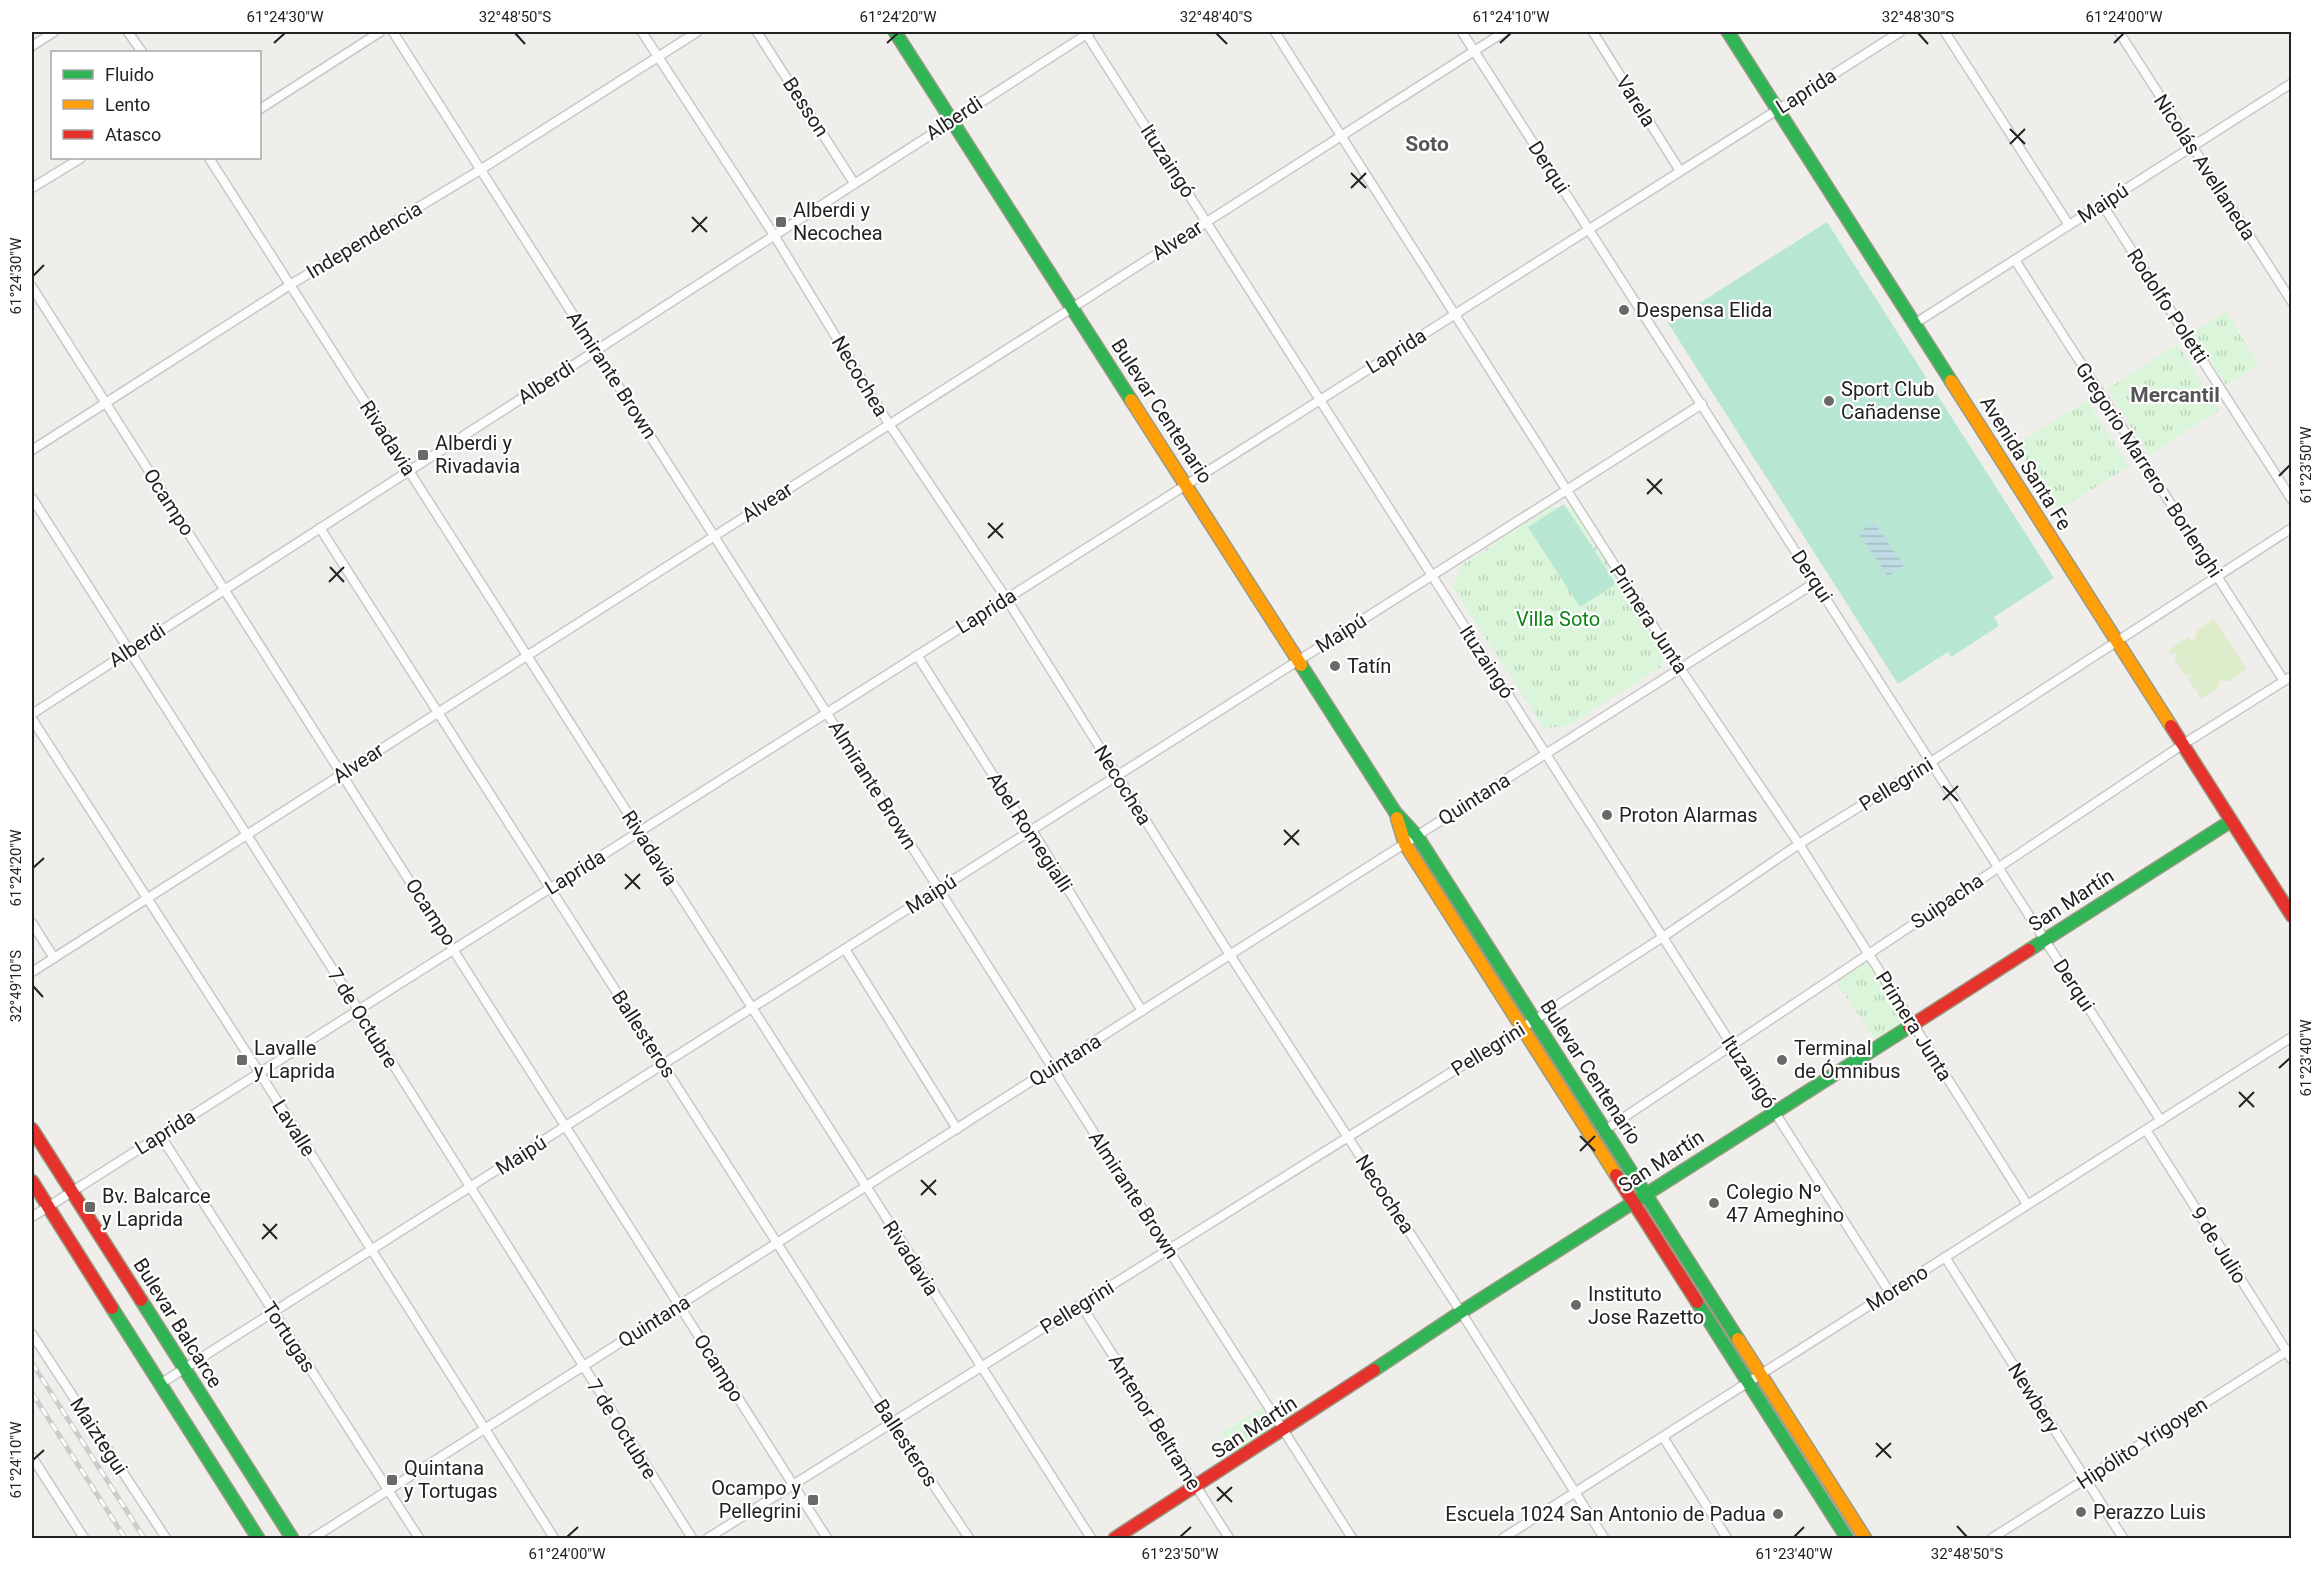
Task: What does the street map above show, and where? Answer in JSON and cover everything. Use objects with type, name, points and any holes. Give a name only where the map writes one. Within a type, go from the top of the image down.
[{"type":"main road","name":"Bulevar Centenario","points":[[895,32],[1395,812],[1417,836],[1865,1539]]},
{"type":"main road","name":"Avenida Santa Fe","points":[[1728,32],[2292,916]]},
{"type":"main road","name":"Bulevar Centenario","points":[[1395,812],[1405,844],[1847,1539]]},
{"type":"main road","name":"San Martín","points":[[1115,1539],[1283,1431],[1461,1312],[2231,821]]},
{"type":"main road","name":"Bulevar Balcarce","points":[[32,1129],[292,1539]]},
{"type":"main road","points":[[32,1181],[258,1539]]},
{"type":"street","points":[[32,46],[54,32]]},
{"type":"street","points":[[128,32],[141,51]]},
{"type":"street","points":[[261,108],[380,32]]},
{"type":"street","name":"Almirante Brown","points":[[393,32],[1352,1539]]},
{"type":"street","name":"Necochea","points":[[642,32],[774,235],[889,424],[1006,598],[1230,955],[1461,1312],[1604,1539]]},
{"type":"street","name":"Independencia","points":[[32,450],[290,285],[480,170],[697,32]]},
{"type":"street","name":"Besson","points":[[757,32],[854,183]]},
{"type":"street","name":"Alberdi","points":[[32,714],[1087,32]]},
{"type":"street","name":"Ituzaingó","points":[[1087,32],[1890,1293]]},
{"type":"street","name":"Primera Junta","points":[[1275,32],[1680,668],[1799,844],[2027,1204]]},
{"type":"street","name":"Derqui","points":[[1462,32],[2161,1120]]},
{"type":"street","name":"Alvear","points":[[32,972],[1504,32]]},
{"type":"street","name":"Varela","points":[[1593,32],[1680,171]]},
{"type":"street","name":"Laprida","points":[[32,1217],[1900,32]]},
{"type":"street","points":[[1945,32],[2069,225]]},
{"type":"street","name":"Nicolás Avellaneda","points":[[2119,32],[2292,302]]},
{"type":"street","name":"Maipú","points":[[1914,324],[2292,83]]},
{"type":"street","points":[[32,188],[79,159]]},
{"type":"street","name":"Rivadavia","points":[[209,159],[1091,1539]]},
{"type":"street","name":"Rodolfo Poletti","points":[[2102,204],[2292,500]]},
{"type":"street","name":"Gregorio Marrero - Borlenghi","points":[[2015,260],[2217,576],[2288,679]]},
{"type":"street","name":"Ocampo","points":[[32,287],[828,1539]]},
{"type":"street","name":"Maipú","points":[[160,1384],[1702,404]]},
{"type":"street","name":"7 de Octubre","points":[[32,498],[692,1539]]},
{"type":"street","name":"Ballesteros","points":[[320,528],[892,1423],[969,1539]]},
{"type":"street","name":"Pellegrini","points":[[708,1539],[1522,1028],[1799,844],[1931,762],[2292,528]]},
{"type":"street","name":"Quintana","points":[[313,1539],[1816,582]]},
{"type":"street","name":"Abel Romegialli","points":[[917,655],[1024,824],[1032,830],[1142,1011]]},
{"type":"street","name":"Suipacha","points":[[1605,1130],[2182,745],[2288,679]]},
{"type":"street","name":"Lavalle","points":[[32,719],[259,1072],[554,1539]]},
{"type":"street","points":[[32,922],[54,958]]},
{"type":"street","points":[[845,949],[957,1129]]},
{"type":"street","name":"Moreno","points":[[1503,1539],[2292,1037]]},
{"type":"street","name":"9 de Julio","points":[[2146,1130],[2289,1350],[2292,1360]]},
{"type":"street","name":"Tortugas","points":[[160,1135],[419,1539]]},
{"type":"street","name":"Newbery","points":[[1945,1257],[2123,1539]]},
{"type":"street","name":"Antenor Beltrame","points":[[1081,1305],[1229,1539]]},
{"type":"street","name":"Maiztegui","points":[[32,1334],[166,1539]]},
{"type":"street","name":"Hipólito Yrigoyen","points":[[1992,1539],[2289,1350]]},
{"type":"street","points":[[1663,1437],[1726,1539]]},
{"type":"street","points":[[32,1459],[84,1539]]},
{"type":"green space","name":"Sport Club Cañadense","points":[[1827,222],[2054,578],[1994,617],[1999,626],[1951,657],[1948,652],[1898,684],[1668,323]]},
{"type":"green space","points":[[2226,312],[2259,364],[2226,385],[2193,333]]},
{"type":"green space","points":[[2178,344],[2220,410],[2149,455],[2107,389]]},
{"type":"green space","points":[[2087,400],[2129,466],[2058,511],[2016,445]]},
{"type":"green space","points":[[1564,504],[1616,584],[1580,607],[1528,527]]},
{"type":"green space","name":"Villa Soto","points":[[1551,507],[1572,509],[1664,653],[1661,667],[1568,726],[1544,728],[1452,586],[1463,564]]},
{"type":"green space","points":[[2214,619],[2247,669],[2228,682],[2223,680],[2219,682],[2219,688],[2201,699],[2197,693],[2198,689],[2196,691],[2188,679],[2191,677],[2186,676],[2174,659],[2177,656],[2175,653],[2172,655],[2169,650],[2188,637],[2192,640],[2196,638],[2196,632]]},
{"type":"green space","points":[[1868,953],[1913,1024],[1879,1045],[1833,977]]},
{"type":"green space","points":[[1267,1404],[1283,1431],[1238,1460],[1221,1433]]},
{"type":"water","points":[[1874,522],[1904,565],[1888,576],[1858,533]]},
{"type":"railway","points":[[32,1363],[144,1538]]},
{"type":"railway","points":[[32,1393],[125,1538]]},
{"type":"traffic: fast","points":[[895,32],[1131,400]]},
{"type":"traffic: fast","points":[[1728,32],[1951,381]]},
{"type":"traffic: fast","points":[[1301,665],[1395,812],[1417,836],[1738,1339]]},
{"type":"traffic: fast","points":[[2029,950],[2231,821]]},
{"type":"traffic: fast","points":[[1374,1370],[1461,1312],[1909,1027]]},
{"type":"traffic: fast","points":[[141,1300],[292,1538]]},
{"type":"traffic: fast","points":[[1697,1302],[1847,1538]]},
{"type":"traffic: fast","points":[[112,1308],[258,1538]]},
{"type":"traffic: slow","points":[[1951,381],[2171,726]]},
{"type":"traffic: slow","points":[[1131,400],[1301,665]]},
{"type":"traffic: slow","points":[[1397,818],[1405,844],[1616,1175]]},
{"type":"traffic: slow","points":[[1738,1339],[1865,1538]]},
{"type":"traffic: jam","points":[[2171,726],[2292,916]]},
{"type":"traffic: jam","points":[[1909,1027],[2029,950]]},
{"type":"traffic: jam","points":[[32,1129],[141,1300]]},
{"type":"traffic: jam","points":[[1616,1175],[1697,1302]]},
{"type":"traffic: jam","points":[[32,1181],[112,1308]]},
{"type":"traffic: jam","points":[[1115,1538],[1374,1370]]},
{"type":"place","name":"Alberdi y Necochea","points":[[781,222]]},
{"type":"place","name":"Despensa Elida","points":[[1624,310]]},
{"type":"place","name":"Sport Club Cañadense","points":[[1829,401]]},
{"type":"place","name":"Alberdi y Rivadavia","points":[[423,455]]},
{"type":"place","name":"Tatín","points":[[1335,666]]},
{"type":"place","name":"Proton Alarmas","points":[[1607,815]]},
{"type":"place","name":"Lavalle y Laprida","points":[[242,1060]]},
{"type":"place","name":"Terminal de Ómnibus","points":[[1782,1060]]},
{"type":"place","name":"Colegio Nº 47 Ameghino","points":[[1714,1203]]},
{"type":"place","name":"Bv. Balcarce y Laprida","points":[[90,1207]]},
{"type":"place","name":"Instituto Jose Razetto","points":[[1576,1305]]},
{"type":"place","name":"Quintana y Tortugas","points":[[392,1480]]},
{"type":"place","name":"Ocampo y Pellegrini","points":[[813,1500]]},
{"type":"place","name":"Perazzo Luis","points":[[2081,1512]]},
{"type":"place","name":"Escuela 1024 San Antonio de Padua","points":[[1778,1514]]},
{"type":"district","name":"Soto","points":[[1427,144]]},
{"type":"district","name":"Mercantil","points":[[2175,395]]}]
